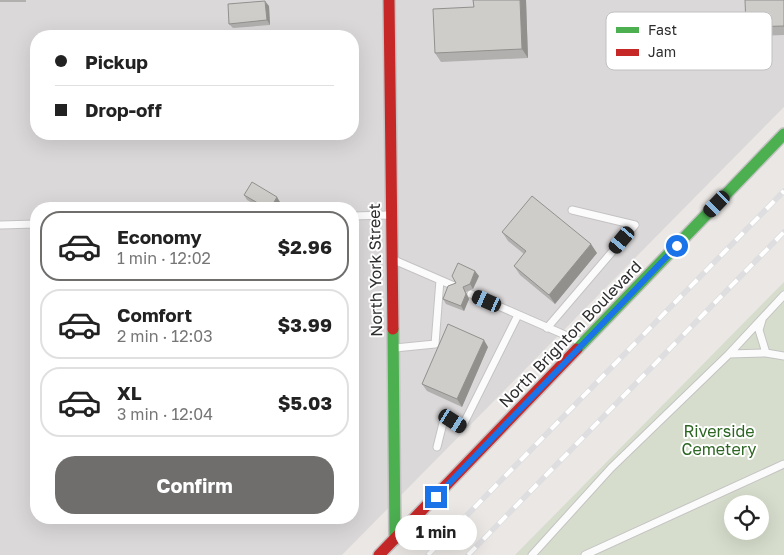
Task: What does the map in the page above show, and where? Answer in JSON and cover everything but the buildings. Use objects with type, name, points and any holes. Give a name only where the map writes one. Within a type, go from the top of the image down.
[{"type":"main road","name":"North York Street","points":[[388,0],[395,539]]},
{"type":"main road","name":"North Brighton Boulevard","points":[[379,555],[784,134]]},
{"type":"lane","points":[[548,328],[635,225],[572,210]]},
{"type":"lane","points":[[359,216],[391,215]]},
{"type":"lane","points":[[0,225],[30,224]]},
{"type":"lane","points":[[391,259],[454,286]]},
{"type":"lane","points":[[392,348],[435,344],[440,280]]},
{"type":"lane","points":[[471,294],[583,343]]},
{"type":"lane","points":[[532,555],[611,468],[729,354],[784,294]]},
{"type":"lane","points":[[438,447],[445,415],[462,426],[518,315]]},
{"type":"lane","points":[[762,318],[760,330],[766,353]]},
{"type":"lane","points":[[729,354],[766,353],[784,356]]},
{"type":"lane","points":[[585,555],[784,464]]},
{"type":"shaded area","points":[[0,0],[784,0],[784,107],[342,555],[0,555]]},
{"type":"green space","name":"Riverside Cemetery","points":[[784,282],[784,555],[515,555]]},
{"type":"railway","points":[[428,555],[784,191]]},
{"type":"railway","points":[[468,555],[784,232]]},
{"type":"traffic: fast","points":[[577,349],[784,134]]},
{"type":"traffic: fast","points":[[393,329],[395,539]]},
{"type":"traffic: jam","points":[[389,0],[393,329]]},
{"type":"traffic: jam","points":[[379,555],[577,349]]},
{"type":"route","points":[[436,497],[677,246]]}]
